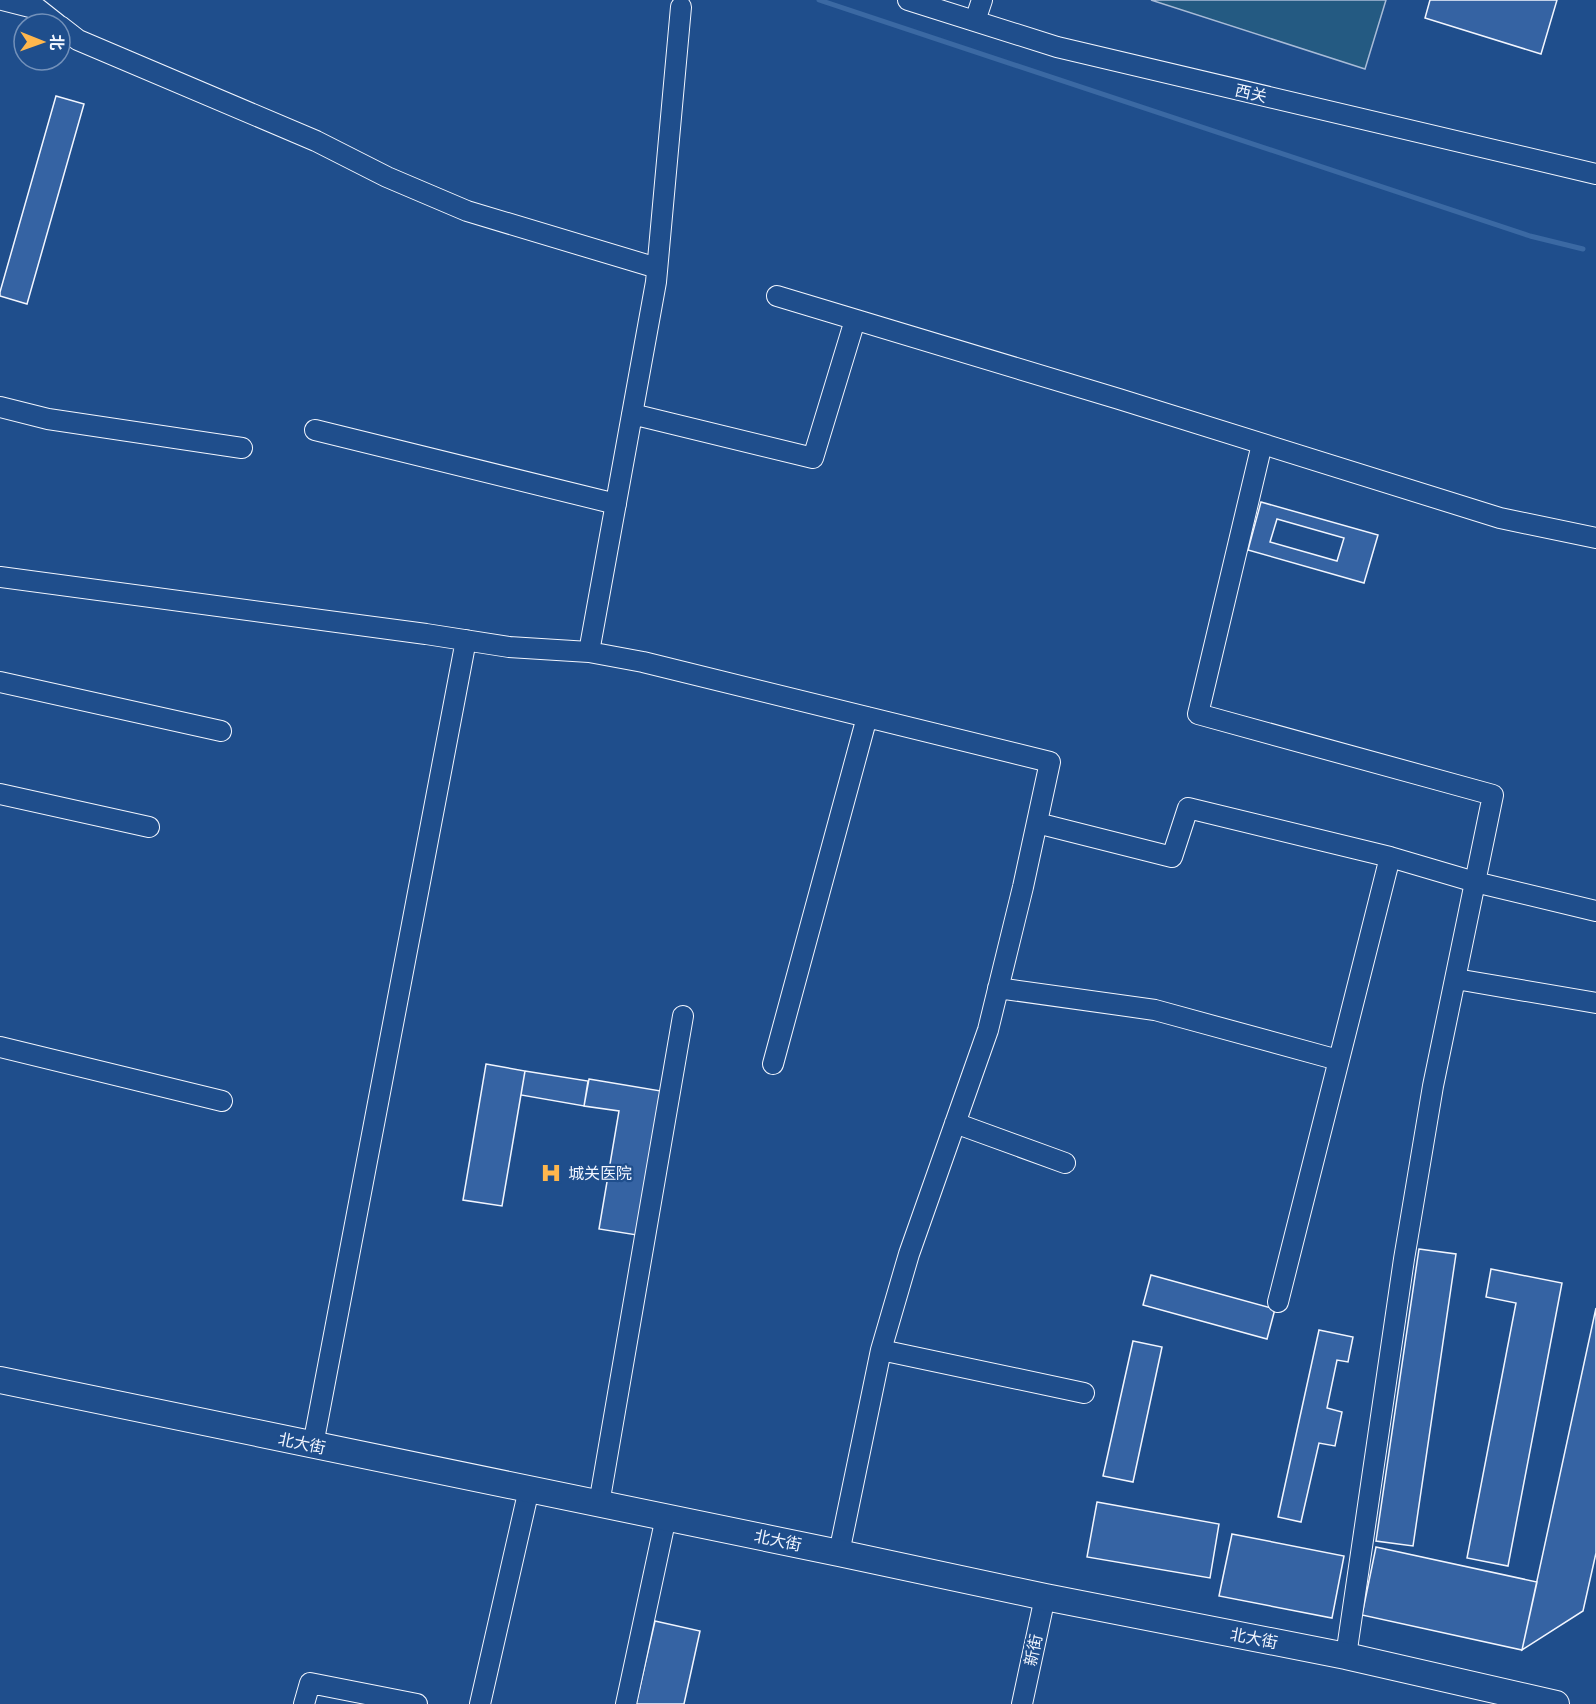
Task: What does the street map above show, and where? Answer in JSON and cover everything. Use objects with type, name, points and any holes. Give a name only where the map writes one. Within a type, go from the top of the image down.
[{"type":"main road","name":"北大街","points":[[0,1380],[1045,1597],[1346,1656],[1556,1704]]},
{"type":"street","points":[[2,0],[42,12]]},
{"type":"street","name":"西关","points":[[908,0],[1057,47],[1596,174]]},
{"type":"street","points":[[975,21],[982,0]]},
{"type":"street","points":[[589,652],[657,267],[681,7]]},
{"type":"street","points":[[72,36],[316,141],[387,177],[467,212],[657,267]]},
{"type":"street","points":[[777,296],[1500,518],[1596,538]]},
{"type":"street","points":[[632,414],[813,458],[855,320]]},
{"type":"street","points":[[0,407],[48,419],[242,448]]},
{"type":"street","points":[[315,430],[616,504]]},
{"type":"street","points":[[1262,444],[1198,714],[1493,795],[1433,1086],[1404,1259],[1346,1656]]},
{"type":"street","points":[[0,577],[509,647],[589,652],[643,662],[1050,762],[1023,887],[988,1030],[909,1254],[881,1350],[839,1553]]},
{"type":"street","points":[[313,1445],[466,640]]},
{"type":"street","points":[[0,682],[221,730]]},
{"type":"street","points":[[773,1064],[867,717]]},
{"type":"street","points":[[0,794],[148,826]]},
{"type":"street","points":[[1037,823],[1172,857],[1188,808],[1390,857],[1476,882],[1596,911]]},
{"type":"street","points":[[1278,1302],[1390,857]]},
{"type":"street","points":[[1456,979],[1596,1003]]},
{"type":"street","points":[[998,988],[1155,1010],[1338,1060]]},
{"type":"street","points":[[599,1504],[683,1016]]},
{"type":"street","points":[[0,1047],[222,1101]]},
{"type":"street","points":[[955,1123],[1065,1163]]},
{"type":"street","points":[[881,1350],[1084,1393]]},
{"type":"street","points":[[480,1704],[529,1489]]},
{"type":"street","points":[[626,1704],[666,1518]]},
{"type":"street","name":"新街","points":[[1022,1704],[1045,1597]]},
{"type":"street","points":[[304,1704],[310,1683],[417,1704]]},
{"type":"shaded area","points":[[1151,0],[1386,0],[1365,69]]},
{"type":"building","points":[[1430,0],[1557,0],[1541,54],[1425,18]]},
{"type":"building","points":[[56,96],[84,104],[27,304],[0,296],[0,292]]},
{"type":"building","points":[[1261,502],[1378,535],[1364,583],[1248,550]],"holes":[[[1277,519],[1344,538],[1337,561],[1270,542]]]},
{"type":"building","points":[[486,1064],[525,1071],[502,1206],[463,1200]]},
{"type":"building","points":[[525,1071],[588,1081],[584,1106],[521,1095]]},
{"type":"building","points":[[589,1079],[667,1092],[643,1236],[599,1229],[619,1111],[584,1106]]},
{"type":"building","points":[[1419,1249],[1456,1254],[1413,1546],[1376,1541]]},
{"type":"building","points":[[1491,1269],[1562,1283],[1508,1566],[1467,1558],[1516,1303],[1486,1297]]},
{"type":"building","points":[[1151,1275],[1275,1309],[1267,1339],[1143,1305]]},
{"type":"building","points":[[1596,1308],[1596,1553],[1583,1611],[1522,1650]]},
{"type":"building","points":[[1319,1330],[1353,1337],[1348,1362],[1337,1360],[1327,1408],[1342,1412],[1335,1446],[1319,1443],[1301,1522],[1278,1517]]},
{"type":"building","points":[[1133,1341],[1162,1347],[1133,1482],[1103,1476]]},
{"type":"building","points":[[1097,1502],[1219,1524],[1210,1578],[1087,1557]]},
{"type":"building","points":[[1232,1534],[1344,1556],[1332,1618],[1219,1596]]},
{"type":"building","points":[[1376,1547],[1537,1582],[1522,1650],[1362,1615]]},
{"type":"building","points":[[655,1621],[700,1631],[684,1704],[636,1704]]},
{"type":"waterway","points":[[819,0],[1530,236],[1583,249]]},
{"type":"place","name":"城关医院","points":[[551,1173]]}]
